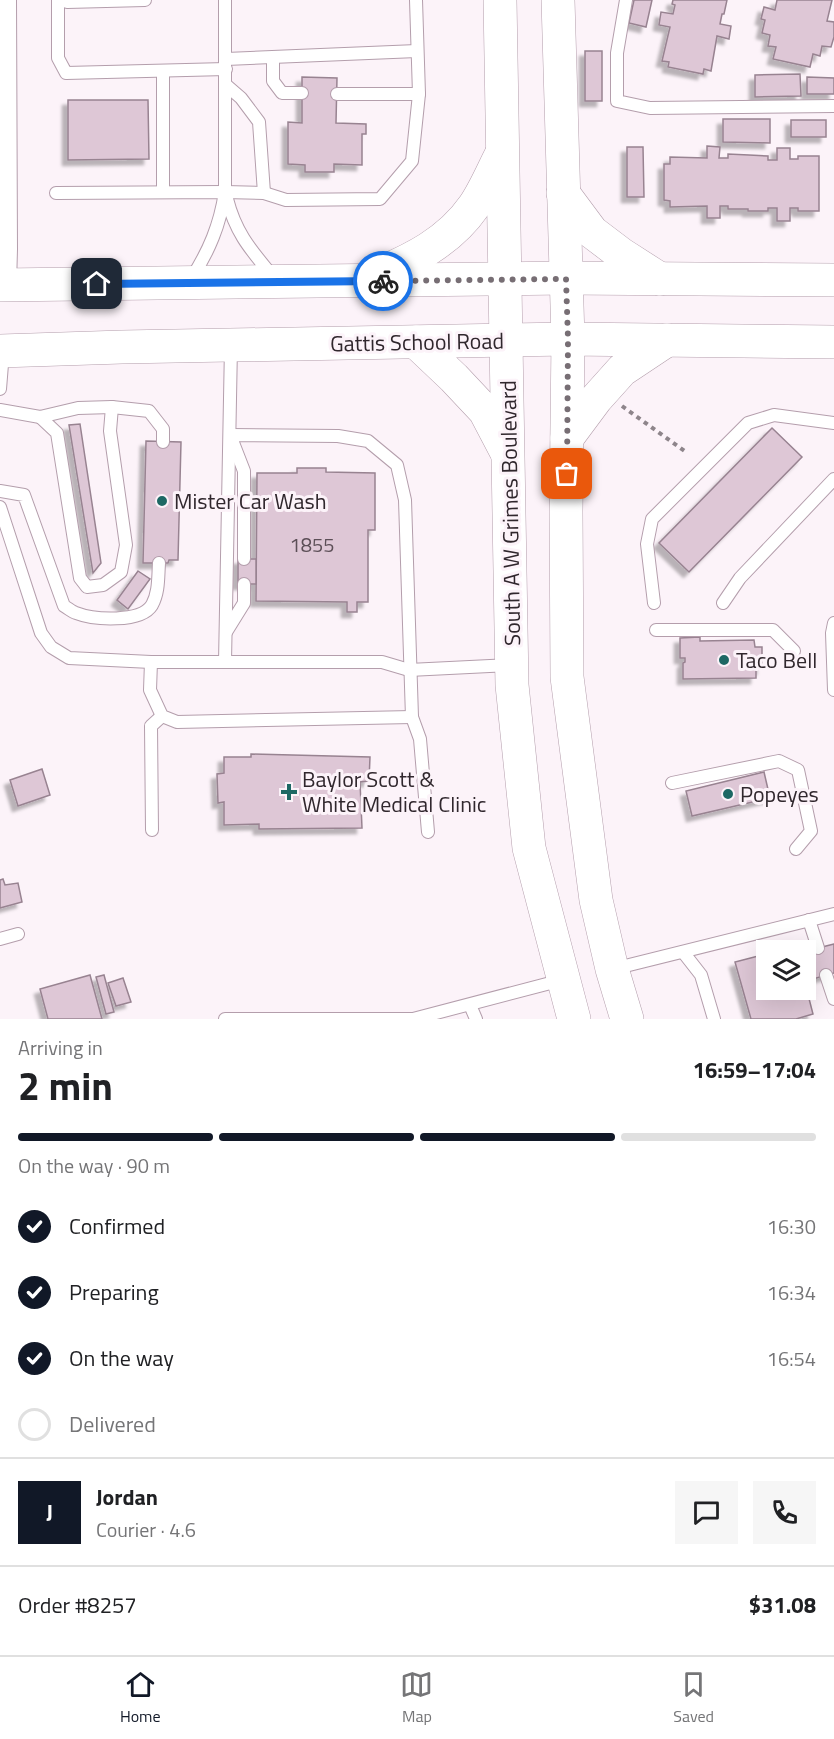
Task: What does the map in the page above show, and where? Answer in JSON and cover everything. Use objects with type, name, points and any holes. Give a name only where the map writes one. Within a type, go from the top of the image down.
[{"type":"main road","name":"South A W Grimes Boulevard","points":[[500,0],[512,685],[529,848],[574,1019]]},
{"type":"main road","points":[[558,0],[568,339],[567,677],[596,900],[612,969],[627,1019]]},
{"type":"main road","points":[[360,281],[409,261],[446,238],[474,206],[503,151]]},
{"type":"main road","points":[[563,193],[592,232],[621,255],[660,279]]},
{"type":"main road","points":[[2,285],[566,279],[834,280]]},
{"type":"main road","name":"Gattis School Road","points":[[1,352],[568,339],[834,342]]},
{"type":"main road","points":[[567,438],[596,399],[622,370],[667,340]]},
{"type":"main road","points":[[416,342],[485,411],[509,456]]},
{"type":"street","points":[[2,285],[6,249],[5,0]]},
{"type":"lane","points":[[58,0],[58,58],[66,73],[163,71],[273,58],[417,51]]},
{"type":"lane","points":[[65,0],[67,2],[145,0]]},
{"type":"lane","points":[[188,283],[206,256],[222,215],[225,192],[225,0]]},
{"type":"lane","points":[[56,193],[225,192],[264,193],[286,200],[380,199],[412,160],[419,94],[416,0]]},
{"type":"lane","points":[[626,0],[617,53],[618,101],[650,108],[834,106]]},
{"type":"lane","points":[[273,58],[273,81],[282,93],[302,93]]},
{"type":"lane","points":[[163,71],[163,192]]},
{"type":"lane","points":[[226,85],[242,98],[259,122],[264,193]]},
{"type":"lane","points":[[337,94],[419,94]]},
{"type":"lane","points":[[225,192],[232,221],[244,241],[277,282]]},
{"type":"lane","points":[[225,662],[231,345]]},
{"type":"lane","points":[[0,388],[1,352]]},
{"type":"lane","points":[[40,417],[57,433],[80,578],[87,587],[104,585],[121,572],[126,545],[110,431],[112,407]]},
{"type":"lane","points":[[0,410],[40,417],[78,408],[112,407],[149,411],[163,429],[163,442]]},
{"type":"lane","points":[[654,603],[647,544],[652,519],[748,423],[774,415],[834,423]]},
{"type":"lane","points":[[230,435],[244,471],[244,559]]},
{"type":"lane","points":[[230,435],[338,436],[368,441],[397,465],[405,500],[412,717],[420,739],[428,832]]},
{"type":"lane","points":[[723,603],[740,578],[834,478]]},
{"type":"lane","points":[[0,491],[24,495],[64,606],[75,613],[128,618],[139,615],[151,607],[157,592],[159,563]]},
{"type":"lane","points":[[0,507],[41,633],[51,647],[69,658],[151,662],[382,662],[409,670],[512,665]]},
{"type":"lane","points":[[226,633],[244,603],[244,584]]},
{"type":"lane","points":[[834,623],[832,633],[834,690]]},
{"type":"lane","points":[[656,630],[773,630],[794,651]]},
{"type":"lane","points":[[151,662],[150,690],[162,716],[177,722],[412,717]]},
{"type":"lane","points":[[152,830],[151,726],[162,716]]},
{"type":"lane","points":[[672,783],[779,761],[798,770],[811,831],[796,849]]},
{"type":"lane","points":[[612,969],[834,914]]},
{"type":"lane","points":[[809,920],[818,948]]},
{"type":"lane","points":[[0,939],[18,934]]},
{"type":"lane","points":[[683,952],[701,975],[714,1019]]},
{"type":"lane","points":[[826,975],[834,999]]},
{"type":"lane","points":[[225,1019],[414,1019],[564,980]]},
{"type":"lane","points":[[470,1005],[476,1019]]},
{"type":"path","points":[[617,402],[686,452]]},
{"type":"building","points":[[634,0],[652,0],[646,27],[629,23]]},
{"type":"building","points":[[673,0],[727,0],[720,24],[731,26],[729,39],[717,36],[711,71],[704,69],[703,74],[668,67],[669,62],[662,61],[670,27],[659,25],[661,12],[673,14],[675,5],[672,4]]},
{"type":"building","points":[[777,0],[832,0],[827,21],[834,22],[831,47],[822,46],[820,56],[813,54],[810,67],[773,59],[776,47],[768,46],[770,35],[762,33],[765,20],[761,19],[764,7],[775,10]]},
{"type":"building","points":[[585,51],[602,51],[602,101],[585,101]]},
{"type":"building","points":[[800,74],[801,96],[755,97],[755,75]]},
{"type":"building","points":[[302,77],[337,78],[336,123],[366,124],[366,134],[362,134],[362,165],[334,164],[334,172],[305,172],[305,165],[288,164],[288,122],[302,123]]},
{"type":"building","points":[[807,77],[834,78],[834,94],[807,94]]},
{"type":"building","points":[[68,100],[148,100],[149,159],[68,160]]},
{"type":"building","points":[[723,119],[770,119],[770,143],[723,142]]},
{"type":"building","points":[[791,120],[826,120],[826,137],[791,137]]},
{"type":"building","points":[[707,146],[720,147],[719,158],[728,158],[728,154],[768,156],[768,160],[777,160],[777,148],[790,148],[790,159],[798,159],[798,156],[819,156],[819,211],[798,211],[798,208],[790,208],[790,221],[777,221],[777,208],[768,208],[768,211],[748,211],[748,209],[728,209],[728,206],[720,206],[720,218],[707,218],[707,206],[670,207],[670,201],[664,200],[664,164],[670,164],[670,157],[707,158]]},
{"type":"building","points":[[627,147],[643,147],[644,197],[627,197]]},
{"type":"building","points":[[80,424],[101,563],[93,573],[69,425]]},
{"type":"building","points":[[772,428],[802,457],[689,572],[659,543]]},
{"type":"building","name":"Mister Car Wash","points":[[146,441],[181,442],[178,560],[169,560],[168,563],[143,563]]},
{"type":"building","points":[[297,468],[326,468],[326,472],[375,473],[375,530],[368,530],[368,602],[357,602],[357,612],[347,612],[347,602],[256,601],[257,473],[297,473]]},
{"type":"building","points":[[238,559],[256,559],[256,584],[238,584]]},
{"type":"building","points":[[138,571],[150,579],[128,609],[117,600]]},
{"type":"building","name":"Taco Bell","points":[[700,637],[700,641],[754,640],[755,647],[762,647],[762,669],[756,669],[756,678],[683,679],[685,658],[680,658],[680,638]]},
{"type":"building","name":"Baylor Scott & White Medical Clinic","points":[[251,754],[370,757],[369,781],[360,782],[362,828],[259,829],[259,824],[224,825],[224,802],[218,803],[217,774],[224,773],[224,757],[251,757]]},
{"type":"building","points":[[42,769],[50,795],[18,806],[10,780]]},
{"type":"building","name":"Popeyes","points":[[764,772],[770,798],[692,816],[686,791]]},
{"type":"building","points":[[3,879],[5,885],[18,883],[22,902],[0,908],[0,880]]},
{"type":"building","points":[[834,944],[834,973],[816,978],[816,948]]},
{"type":"building","points":[[756,957],[756,1000],[809,1000],[813,1014],[796,1019],[751,1019],[735,962]]},
{"type":"building","points":[[90,975],[102,1019],[48,1019],[40,989]]},
{"type":"building","points":[[104,975],[114,1012],[106,1014],[96,977]]},
{"type":"building","points":[[123,978],[131,1002],[116,1006],[108,983]]},
{"type":"way so far","points":[[383,281],[566,279],[567,474]]},
{"type":"place","name":"Mister Car Wash","points":[[162,501]]},
{"type":"place","name":"Taco Bell","points":[[724,660]]},
{"type":"place","name":"Baylor Scott & White Medical Clinic","points":[[289,792]]},
{"type":"place","name":"Popeyes","points":[[728,794]]},
{"type":"route","points":[[97,284],[383,281]]}]
